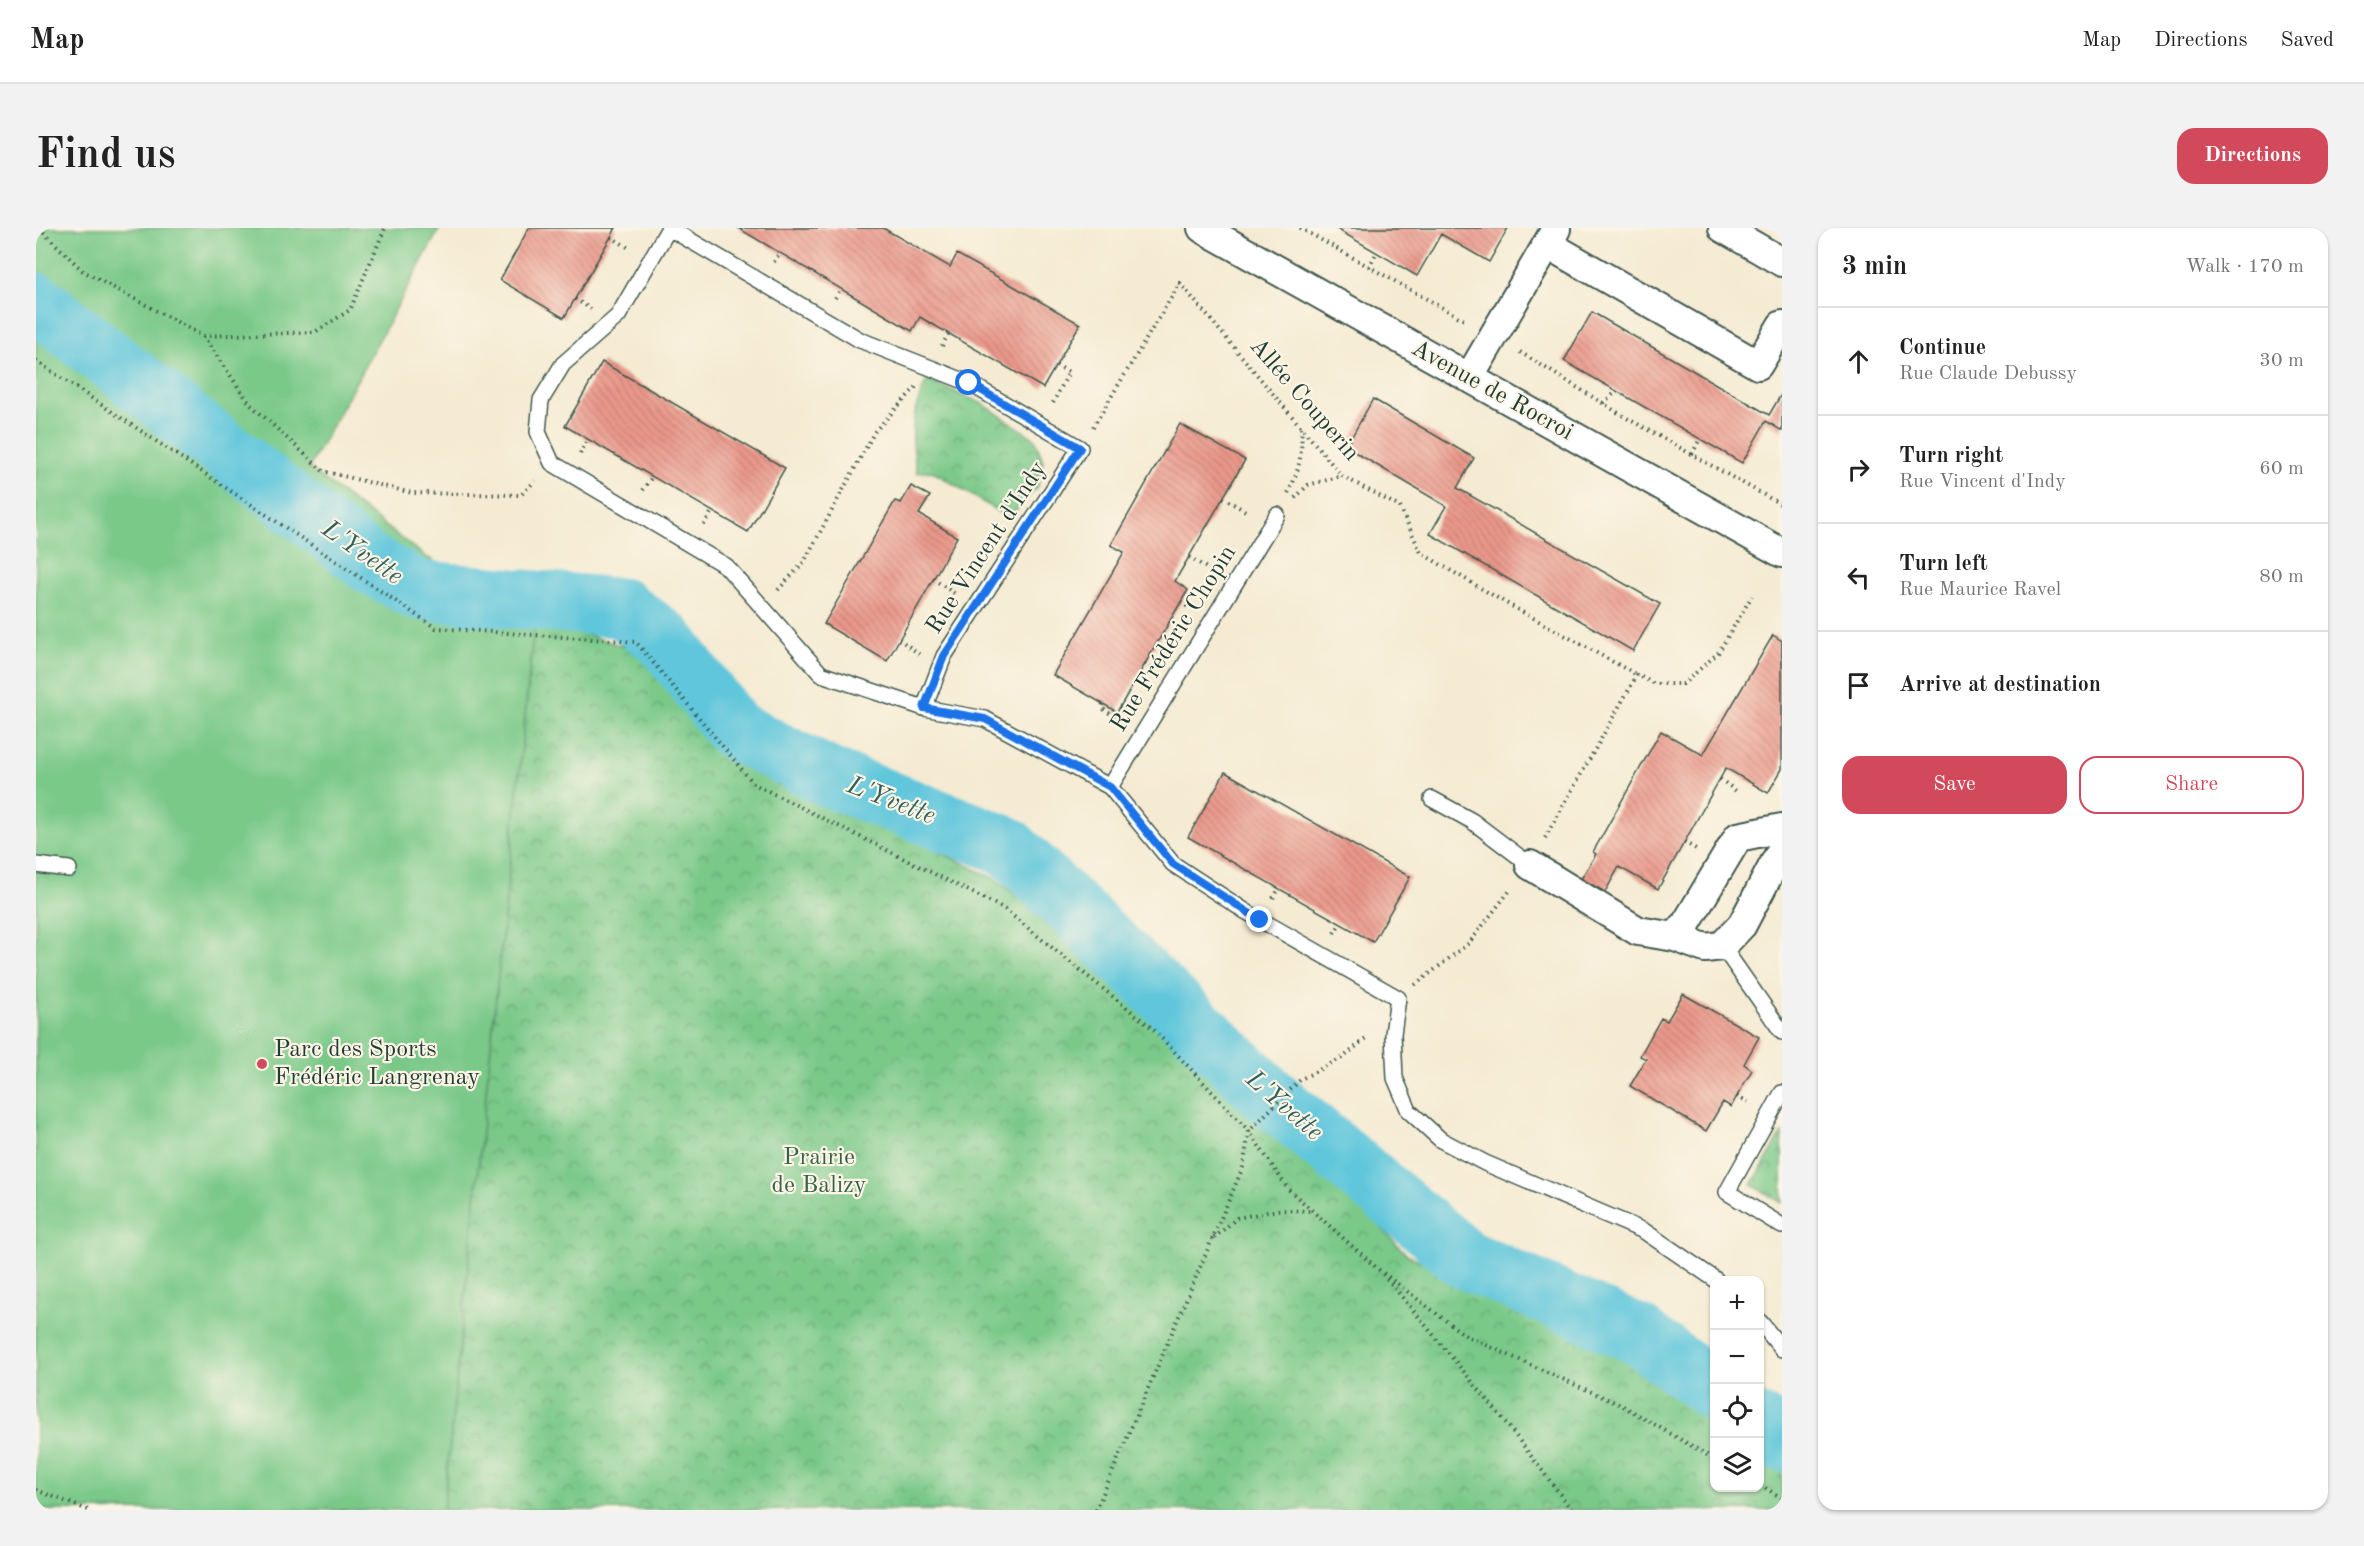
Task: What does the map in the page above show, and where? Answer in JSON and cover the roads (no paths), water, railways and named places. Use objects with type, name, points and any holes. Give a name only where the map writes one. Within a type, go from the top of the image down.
[{"type":"street","name":"Avenue de Rocroi","points":[[1202,228],[1782,554]]},
{"type":"street","points":[[1723,228],[1782,262]]},
{"type":"street","points":[[1469,378],[1552,236],[1758,365],[1782,325]]},
{"type":"street","points":[[1675,937],[1686,924],[1738,837],[1782,828]]},
{"type":"street","points":[[1530,865],[1638,931],[1675,937],[1705,948],[1722,946],[1742,925],[1782,849]]},
{"type":"lane","name":"Rue Vincent d'Indy","points":[[669,228],[860,340],[969,383],[1080,448],[944,656],[924,708]]},
{"type":"lane","points":[[669,228],[618,316],[563,364],[542,400],[538,432],[552,463],[726,566],[821,674],[924,708],[985,719],[1110,787],[1173,864],[1245,911],[1398,998],[1393,1034],[1395,1078],[1409,1111],[1433,1133],[1485,1163],[1644,1230],[1710,1277]]},
{"type":"lane","name":"Rue Frédéric Chopin","points":[[1110,787],[1274,520]]},
{"type":"lane","points":[[1432,799],[1472,821],[1530,865]]},
{"type":"lane","points":[[36,865],[69,869]]},
{"type":"lane","points":[[1722,946],[1782,1032]]},
{"type":"lane","points":[[1782,1093],[1727,1192],[1782,1226]]},
{"type":"lane","points":[[1764,1327],[1782,1349]]},
{"type":"waterway","name":"L'Yvette","points":[[36,302],[369,563],[417,590],[622,608],[665,640],[734,730],[828,777],[1007,846],[1270,1096],[1465,1259],[1637,1334],[1710,1387]]},
{"type":"waterway","name":"L'Yvette","points":[[1764,1427],[1782,1442]]},
{"type":"place","name":"Parc des Sports Frédéric Langrenay","points":[[262,1064]]},
{"type":"park label","name":"Prairie de Balizy","points":[[819,1172]]}]
